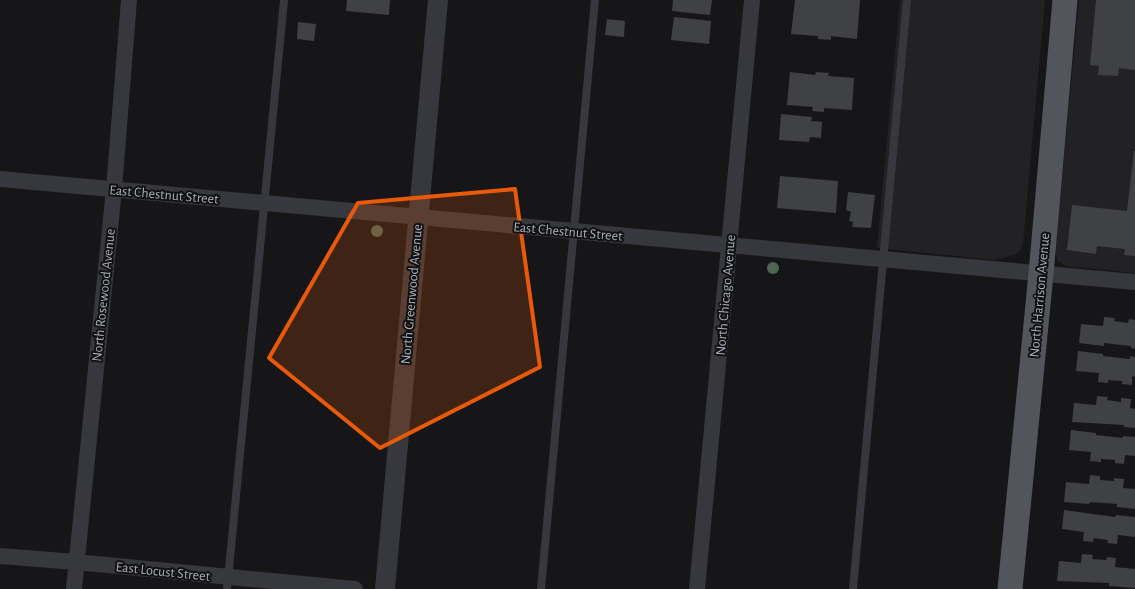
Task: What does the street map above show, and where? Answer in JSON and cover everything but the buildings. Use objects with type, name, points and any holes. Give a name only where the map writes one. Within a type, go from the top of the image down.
[{"type":"main road","name":"North Harrison Avenue","points":[[1010,589],[1041,274],[1065,0]]},
{"type":"street","name":"North Rosewood Avenue","points":[[74,589],[114,190],[129,0]]},
{"type":"street","name":"North Greenwood Avenue","points":[[385,589],[438,0]]},
{"type":"street","name":"North Chicago Avenue","points":[[697,589],[752,0]]},
{"type":"street","name":"East Chestnut Street","points":[[0,179],[1135,282]]},
{"type":"street","name":"East Locust Street","points":[[0,556],[76,562],[228,583],[355,589]]},
{"type":"lane","points":[[228,583],[284,0]]},
{"type":"lane","points":[[541,589],[595,0]]},
{"type":"lane","points":[[853,589],[907,0]]},
{"type":"highlighted area","points":[[515,189],[540,367],[380,448],[269,358],[358,203]]},
{"type":"shaded area","points":[[900,0],[1045,0],[1023,244],[1020,251],[1014,255],[994,260],[877,248]]},
{"type":"shaded area","points":[[1079,0],[1135,0],[1135,273],[1066,266],[1058,261],[1055,253]]}]
